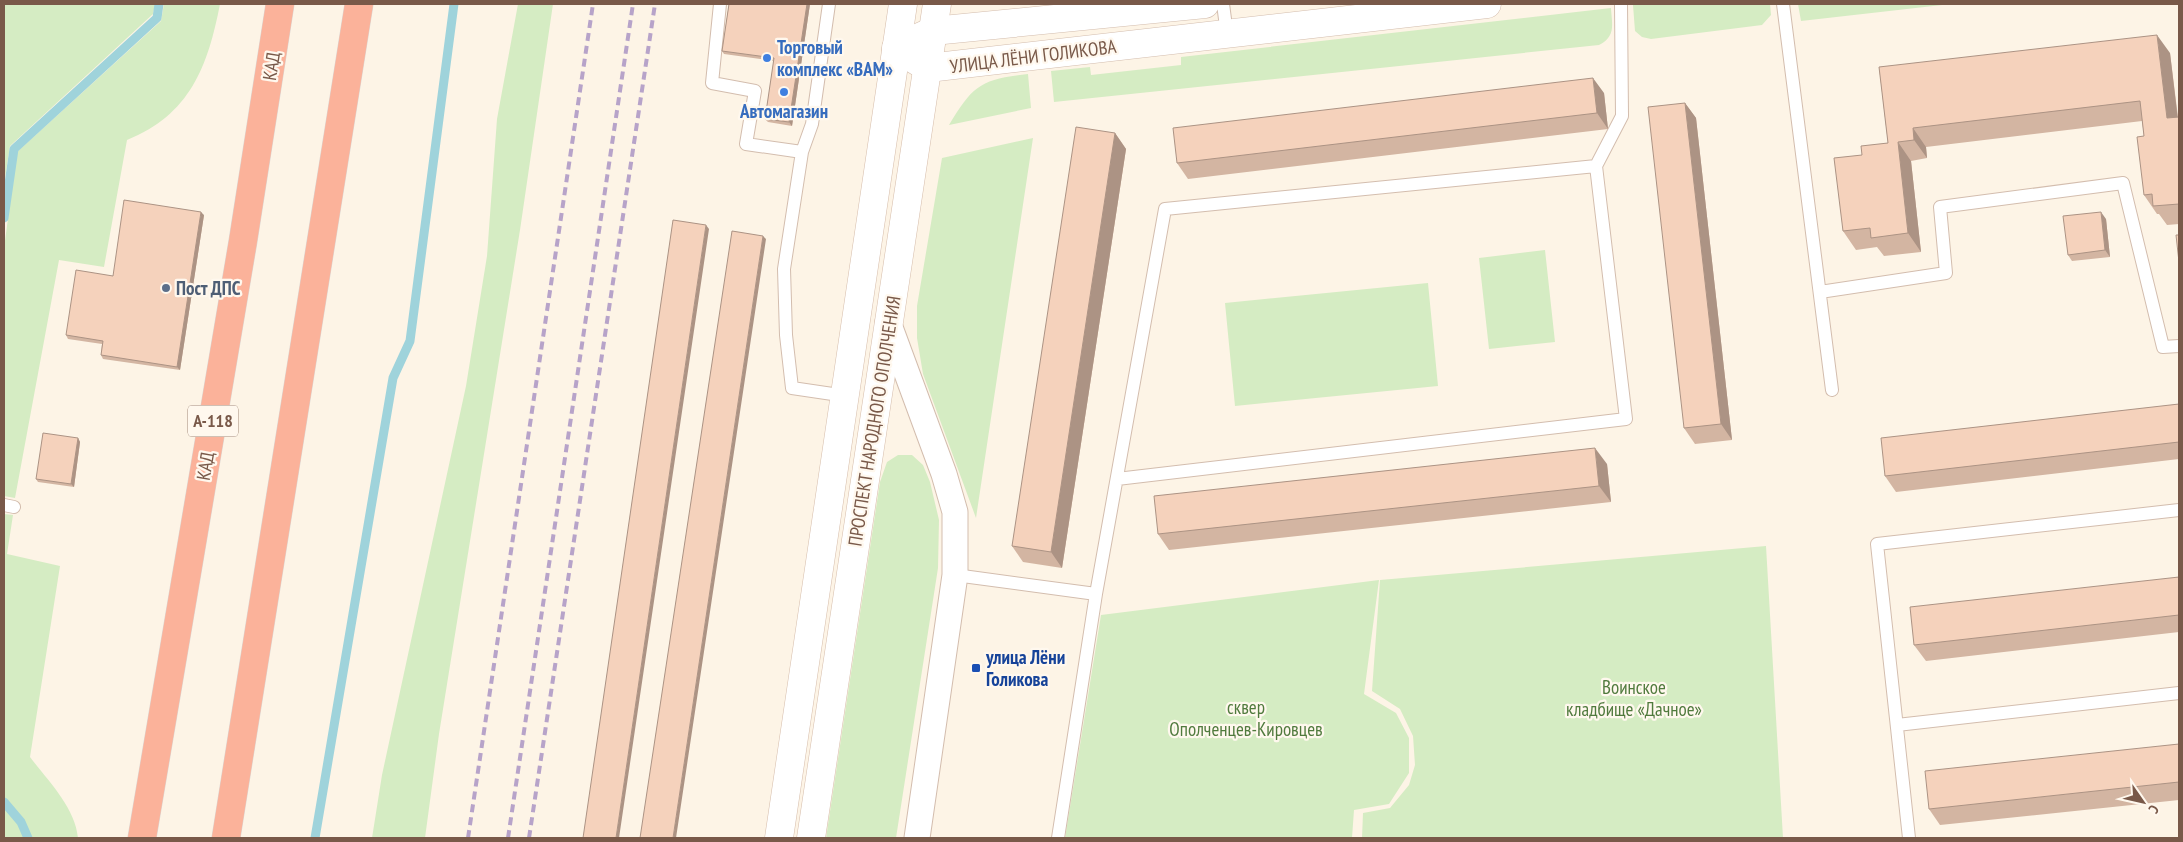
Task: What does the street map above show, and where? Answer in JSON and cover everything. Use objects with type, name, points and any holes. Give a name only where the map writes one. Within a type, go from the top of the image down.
[{"type":"highway","name":"КАД","points":[[142,838],[242,251],[280,4]]},
{"type":"highway","points":[[226,838],[359,4]]},
{"type":"main road","name":"ПРОСПЕКТ НАРОДНОГО ОПОЛЧЕНИЯ","points":[[779,838],[903,4]]},
{"type":"main road","name":"ПРОСПЕКТ НАРОДНОГО ОПОЛЧЕНИЯ","points":[[811,838],[928,68],[936,4]]},
{"type":"main road","name":"УЛИЦА ЛЁНИ ГОЛИКОВА","points":[[896,48],[933,31],[1204,4]]},
{"type":"main road","name":"УЛИЦА ЛЁНИ ГОЛИКОВА","points":[[896,48],[928,68],[1487,4]]},
{"type":"street","points":[[888,322],[944,474],[955,512],[955,575],[917,838]]},
{"type":"lane","points":[[720,4],[712,83],[755,91],[746,144],[802,152]]},
{"type":"lane","points":[[829,4],[812,124],[802,152],[784,269],[786,335],[792,388],[846,396]]},
{"type":"lane","points":[[1223,4],[1227,34]]},
{"type":"lane","points":[[1117,479],[1626,419],[1596,166],[1622,116],[1621,4]]},
{"type":"lane","points":[[1783,4],[1832,390]]},
{"type":"lane","points":[[1058,838],[1096,594],[1155,255],[1165,208],[1596,166]]},
{"type":"lane","points":[[1820,292],[1946,272],[1940,207],[2123,183],[2163,347],[2179,346]]},
{"type":"lane","points":[[1909,838],[1877,544],[2179,510]]},
{"type":"lane","points":[[955,575],[1096,594]]},
{"type":"lane","points":[[1897,725],[2179,693]]},
{"type":"green space","points":[[4,4],[155,4],[153,14],[10,146],[4,184]]},
{"type":"green space","points":[[164,4],[220,4],[209,48],[193,86],[181,102],[149,130],[127,140],[104,267],[59,260],[15,498],[4,496],[4,248],[17,152],[161,21]]},
{"type":"green space","points":[[518,4],[553,4],[520,230],[439,734],[425,838],[372,838],[382,775],[466,386],[487,256],[497,119]]},
{"type":"green space","points":[[1770,4],[1771,15],[1762,25],[1651,39],[1642,37],[1635,31],[1633,5]]},
{"type":"green space","points":[[1798,4],[1951,4],[1801,21]]},
{"type":"green space","points":[[1611,8],[1611,34],[1599,45],[1054,102],[1051,71],[1090,67],[1091,75],[1181,65],[1181,57]]},
{"type":"green space","points":[[1028,74],[1031,108],[949,125],[965,101],[980,86],[999,78]]},
{"type":"green space","points":[[1033,138],[976,518],[923,374],[917,338],[917,306],[942,158]]},
{"type":"green space","points":[[1545,250],[1555,342],[1489,349],[1479,258]]},
{"type":"green space","points":[[1428,283],[1438,386],[1235,406],[1225,303]]},
{"type":"green space","points":[[898,455],[912,455],[923,465],[930,482],[939,520],[938,568],[896,838],[826,838],[880,482],[887,462]]},
{"type":"green space","points":[[4,514],[13,515],[7,554],[60,566],[30,757],[66,805],[76,827],[78,838],[32,838],[23,819],[4,797]]},
{"type":"green space","name":"Воинское кладбище «Дачное»","points":[[1766,546],[1783,838],[1362,838],[1363,813],[1390,808],[1409,785],[1415,765],[1413,736],[1400,709],[1372,691],[1380,580]]},
{"type":"green space","name":"сквер Ополченцев-Кировцев","points":[[1379,580],[1364,694],[1396,713],[1409,738],[1409,773],[1389,804],[1354,810],[1352,838],[1065,838],[1101,615]]},
{"type":"green space","points":[[4,807],[18,823],[24,838],[4,838]]},
{"type":"building","name":"Автомагазин","points":[[729,4],[807,4],[789,122],[765,119],[774,58],[722,51]]},
{"type":"building","points":[[2157,35],[2167,118],[2179,117],[2179,204],[2153,206],[2152,194],[2144,195],[2137,137],[2144,136],[2140,101],[1913,128],[1914,140],[1898,142],[1908,233],[1871,238],[1870,228],[1843,231],[1834,158],[1862,155],[1861,146],[1888,143],[1879,67]]},
{"type":"building","points":[[1593,78],[1597,113],[1177,163],[1173,128]]},
{"type":"building","points":[[1685,103],[1721,424],[1684,428],[1648,107]]},
{"type":"building","points":[[1076,127],[1115,133],[1051,552],[1012,546]]},
{"type":"building","points":[[124,200],[201,212],[177,367],[101,355],[103,341],[66,335],[76,270],[113,276]]},
{"type":"building","points":[[2101,212],[2105,250],[2068,255],[2063,216]]},
{"type":"building","points":[[673,220],[706,225],[616,838],[583,838]]},
{"type":"building","points":[[732,231],[763,236],[673,838],[640,838]]},
{"type":"building","points":[[2176,235],[2179,235],[2179,262]]},
{"type":"building","points":[[2179,404],[2179,442],[1885,476],[1881,438]]},
{"type":"building","points":[[43,433],[78,438],[71,484],[36,479]]},
{"type":"building","points":[[1595,448],[1599,486],[1158,534],[1154,496]]},
{"type":"building","points":[[2179,577],[2179,615],[1914,645],[1910,607]]},
{"type":"building","points":[[2179,744],[2179,782],[1929,809],[1925,771]]},
{"type":"waterway","points":[[4,218],[14,149],[157,18],[159,4]]},
{"type":"waterway","points":[[315,838],[393,378],[410,341],[454,4]]},
{"type":"waterway","points":[[4,802],[21,822],[28,838]]},
{"type":"railway","points":[[468,838],[593,4]]},
{"type":"railway","points":[[508,838],[633,4]]},
{"type":"railway","points":[[529,838],[655,4]]},
{"type":"place","name":"Торговый комплекс «ВАМ»","points":[[767,58]]},
{"type":"place","name":"Автомагазин","points":[[784,92]]},
{"type":"place","name":"Пост ДПС","points":[[166,288]]},
{"type":"place","name":"улица Лёни Голикова","points":[[976,668]]}]
